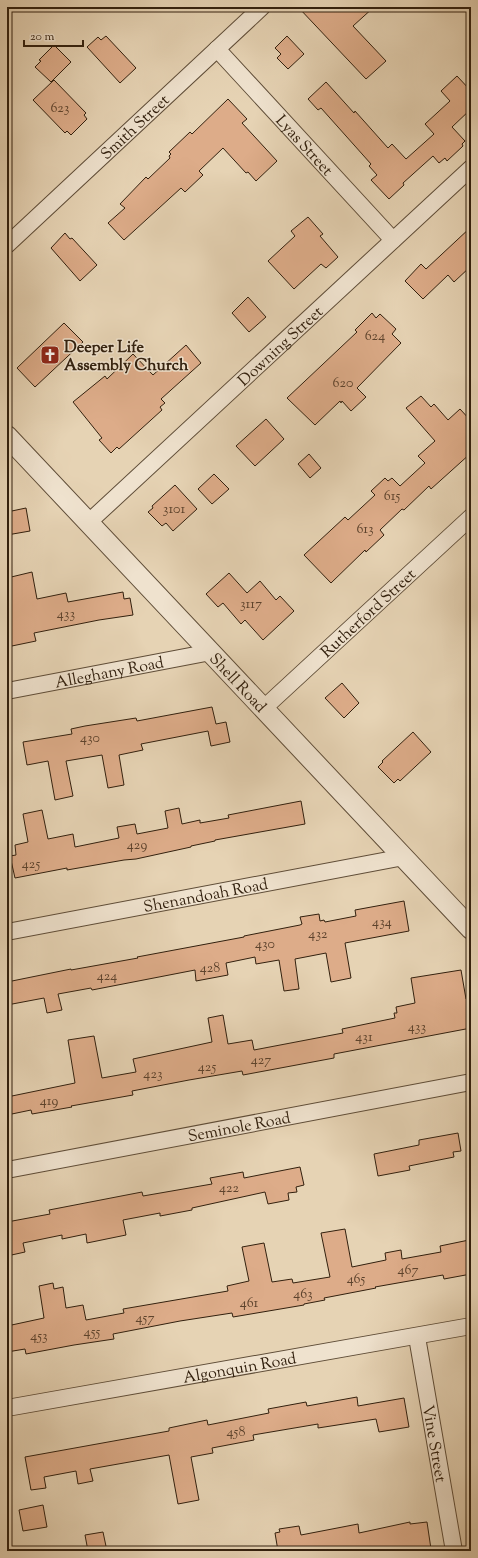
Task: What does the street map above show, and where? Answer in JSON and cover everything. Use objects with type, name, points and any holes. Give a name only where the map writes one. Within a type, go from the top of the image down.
[{"type":"street","name":"Smith Street","points":[[7,245],[262,7]]},
{"type":"street","name":"Lyas Street","points":[[218,49],[393,240]]},
{"type":"street","name":"Downing Street","points":[[89,522],[471,168]]},
{"type":"street","name":"Shell Road","points":[[11,446],[89,522],[471,929]]},
{"type":"street","name":"Rutherford Street","points":[[264,708],[471,517]]},
{"type":"street","name":"Alleghany Road","points":[[7,691],[210,652]]},
{"type":"street","name":"Shenandoah Road","points":[[7,932],[404,857]]},
{"type":"street","name":"Seminole Road","points":[[7,1170],[471,1082]]},
{"type":"street","name":"Algonquin Road","points":[[7,1408],[417,1337],[471,1326]]},
{"type":"street","name":"Vine Street","points":[[417,1337],[454,1551]]},
{"type":"building","points":[[298,7],[374,7],[353,26],[386,61],[366,79]]},
{"type":"building","points":[[106,36],[136,68],[120,83],[87,47],[98,37],[101,40]]},
{"type":"building","points":[[287,36],[304,54],[288,69],[277,58],[281,54],[275,48]]},
{"type":"building","points":[[54,45],[71,62],[51,82],[35,67],[41,61],[39,60]]},
{"type":"building","points":[[457,76],[471,91],[471,109],[452,127],[465,141],[462,144],[463,146],[447,161],[445,158],[439,163],[433,156],[403,183],[404,185],[389,199],[371,180],[377,175],[369,166],[371,164],[321,108],[318,110],[308,99],[326,82],[354,113],[355,111],[388,148],[392,144],[406,159],[434,134],[425,124],[450,101],[441,91]]},
{"type":"building","points":[[54,80],[86,113],[84,115],[87,119],[71,135],[67,131],[65,133],[33,100]]},
{"type":"building","points":[[228,99],[247,119],[242,123],[277,161],[256,181],[248,172],[246,173],[223,148],[199,171],[203,175],[185,192],[181,188],[124,240],[108,223],[125,208],[120,204],[146,177],[148,179],[170,158],[169,156],[171,154],[169,152],[190,132],[192,134]]},
{"type":"building","points":[[308,217],[323,234],[320,236],[338,257],[326,268],[321,264],[294,289],[268,261],[295,236],[291,231]]},
{"type":"building","points":[[471,227],[471,266],[454,282],[448,275],[423,299],[405,281],[421,264],[426,269]]},
{"type":"building","points":[[65,233],[70,239],[72,238],[97,265],[80,281],[51,248]]},
{"type":"building","points":[[248,297],[266,317],[249,332],[232,313]]},
{"type":"building","points":[[372,313],[376,318],[380,314],[396,329],[392,334],[401,343],[357,388],[366,397],[351,411],[342,401],[341,403],[340,401],[315,425],[287,398],[357,332],[355,330]]},
{"type":"building","name":"Deeper Life Assembly Church","points":[[64,323],[83,342],[35,387],[17,368]]},
{"type":"building","points":[[186,345],[201,363],[161,399],[165,403],[160,407],[162,410],[119,449],[117,447],[111,453],[99,440],[102,438],[73,402],[105,376],[107,379],[133,354],[153,375]]},
{"type":"building","points":[[421,396],[431,407],[434,404],[448,420],[460,409],[471,421],[471,453],[431,489],[429,486],[404,510],[402,509],[380,530],[384,535],[366,552],[365,550],[331,583],[304,555],[345,517],[348,520],[375,495],[371,491],[385,478],[388,481],[392,478],[400,486],[425,463],[418,456],[435,441],[406,408]]},
{"type":"building","points":[[266,419],[284,439],[255,466],[236,446]]},
{"type":"building","points":[[309,454],[321,468],[310,478],[298,464]]},
{"type":"building","points":[[214,474],[229,489],[212,504],[198,489]]},
{"type":"building","points":[[175,485],[197,509],[173,531],[166,523],[162,526],[148,512],[153,508],[152,506]]},
{"type":"building","points":[[26,508],[30,531],[7,535],[7,512]]},
{"type":"building","points":[[32,572],[37,599],[66,593],[68,602],[123,592],[124,599],[130,598],[133,615],[34,633],[36,641],[7,647],[7,578]]},
{"type":"building","points":[[229,573],[247,593],[260,581],[276,600],[280,596],[294,611],[263,640],[245,620],[241,624],[223,603],[218,607],[206,594]]},
{"type":"building","points":[[342,683],[359,703],[344,718],[325,698]]},
{"type":"building","points":[[212,707],[216,724],[226,722],[230,742],[211,746],[208,731],[141,744],[143,750],[119,755],[124,785],[108,788],[102,755],[66,761],[73,796],[55,800],[48,761],[27,765],[23,742],[72,734],[71,729],[85,726],[136,718],[137,721]]},
{"type":"building","points":[[413,732],[431,752],[400,781],[398,779],[394,783],[378,767],[383,762],[382,761]]},
{"type":"building","points":[[301,801],[305,824],[215,840],[136,859],[67,870],[67,868],[15,878],[10,856],[16,855],[15,845],[28,842],[23,814],[42,810],[48,839],[73,834],[75,847],[119,838],[117,827],[135,824],[137,834],[168,828],[165,811],[179,808],[182,824],[200,820],[200,823],[229,818],[228,815]]},
{"type":"building","points":[[404,901],[409,931],[345,943],[351,978],[331,982],[326,953],[295,959],[299,989],[284,991],[279,960],[256,964],[255,957],[226,963],[228,975],[196,981],[195,970],[92,990],[91,988],[58,994],[62,1010],[47,1013],[44,998],[7,1005],[7,982],[71,969],[138,958],[137,957],[300,925],[302,924],[300,917],[319,914],[320,921],[324,920],[325,922],[356,916],[355,910]]},
{"type":"building","points":[[461,970],[466,999],[471,998],[471,1028],[334,1054],[334,1058],[243,1075],[242,1071],[189,1080],[132,1091],[133,1095],[32,1114],[31,1110],[7,1115],[7,1097],[75,1083],[68,1040],[94,1036],[102,1078],[136,1072],[133,1059],[212,1042],[208,1018],[223,1015],[228,1044],[252,1040],[254,1050],[343,1033],[342,1029],[395,1018],[394,1013],[397,1013],[396,1007],[415,1003],[411,978]]},
{"type":"building","points":[[458,1133],[461,1151],[453,1152],[454,1157],[409,1166],[410,1170],[378,1176],[374,1154],[419,1145],[419,1140]]},
{"type":"building","points":[[300,1167],[304,1185],[296,1187],[297,1192],[288,1193],[289,1200],[268,1204],[265,1192],[192,1208],[192,1210],[160,1216],[160,1213],[123,1220],[126,1235],[87,1243],[86,1234],[62,1239],[62,1235],[23,1243],[25,1252],[7,1256],[7,1222],[50,1214],[49,1210],[142,1192],[143,1196],[212,1184],[210,1178],[243,1172],[244,1178]]},
{"type":"building","points":[[345,1229],[352,1267],[386,1260],[385,1253],[401,1250],[402,1259],[441,1252],[440,1246],[469,1240],[471,1250],[471,1274],[444,1279],[443,1275],[375,1287],[376,1288],[324,1298],[325,1300],[304,1305],[233,1317],[232,1313],[180,1321],[113,1334],[114,1339],[26,1354],[25,1349],[7,1352],[7,1326],[44,1318],[39,1286],[53,1283],[54,1289],[63,1287],[66,1308],[83,1305],[86,1320],[124,1313],[123,1309],[228,1291],[227,1286],[249,1281],[242,1247],[264,1243],[272,1282],[292,1279],[293,1283],[330,1277],[321,1233]]},
{"type":"building","points":[[357,1397],[358,1406],[404,1398],[409,1427],[379,1432],[376,1419],[318,1428],[318,1424],[253,1435],[254,1440],[212,1448],[213,1453],[191,1457],[199,1500],[178,1504],[169,1455],[90,1469],[93,1481],[78,1484],[76,1471],[44,1477],[46,1488],[31,1490],[25,1457],[169,1431],[169,1428],[207,1420],[208,1425],[269,1413],[268,1409],[306,1402],[307,1406]]},
{"type":"building","points":[[43,1505],[47,1527],[23,1531],[19,1510]]},
{"type":"building","points":[[410,1522],[410,1524],[427,1522],[431,1549],[422,1551],[278,1551],[275,1533],[280,1532],[279,1529],[299,1526],[301,1535],[358,1524],[359,1533]]},
{"type":"building","points":[[103,1532],[107,1551],[88,1551],[85,1535]]},
{"type":"place","name":"Deeper Life Assembly Church","points":[[50,355]]}]
